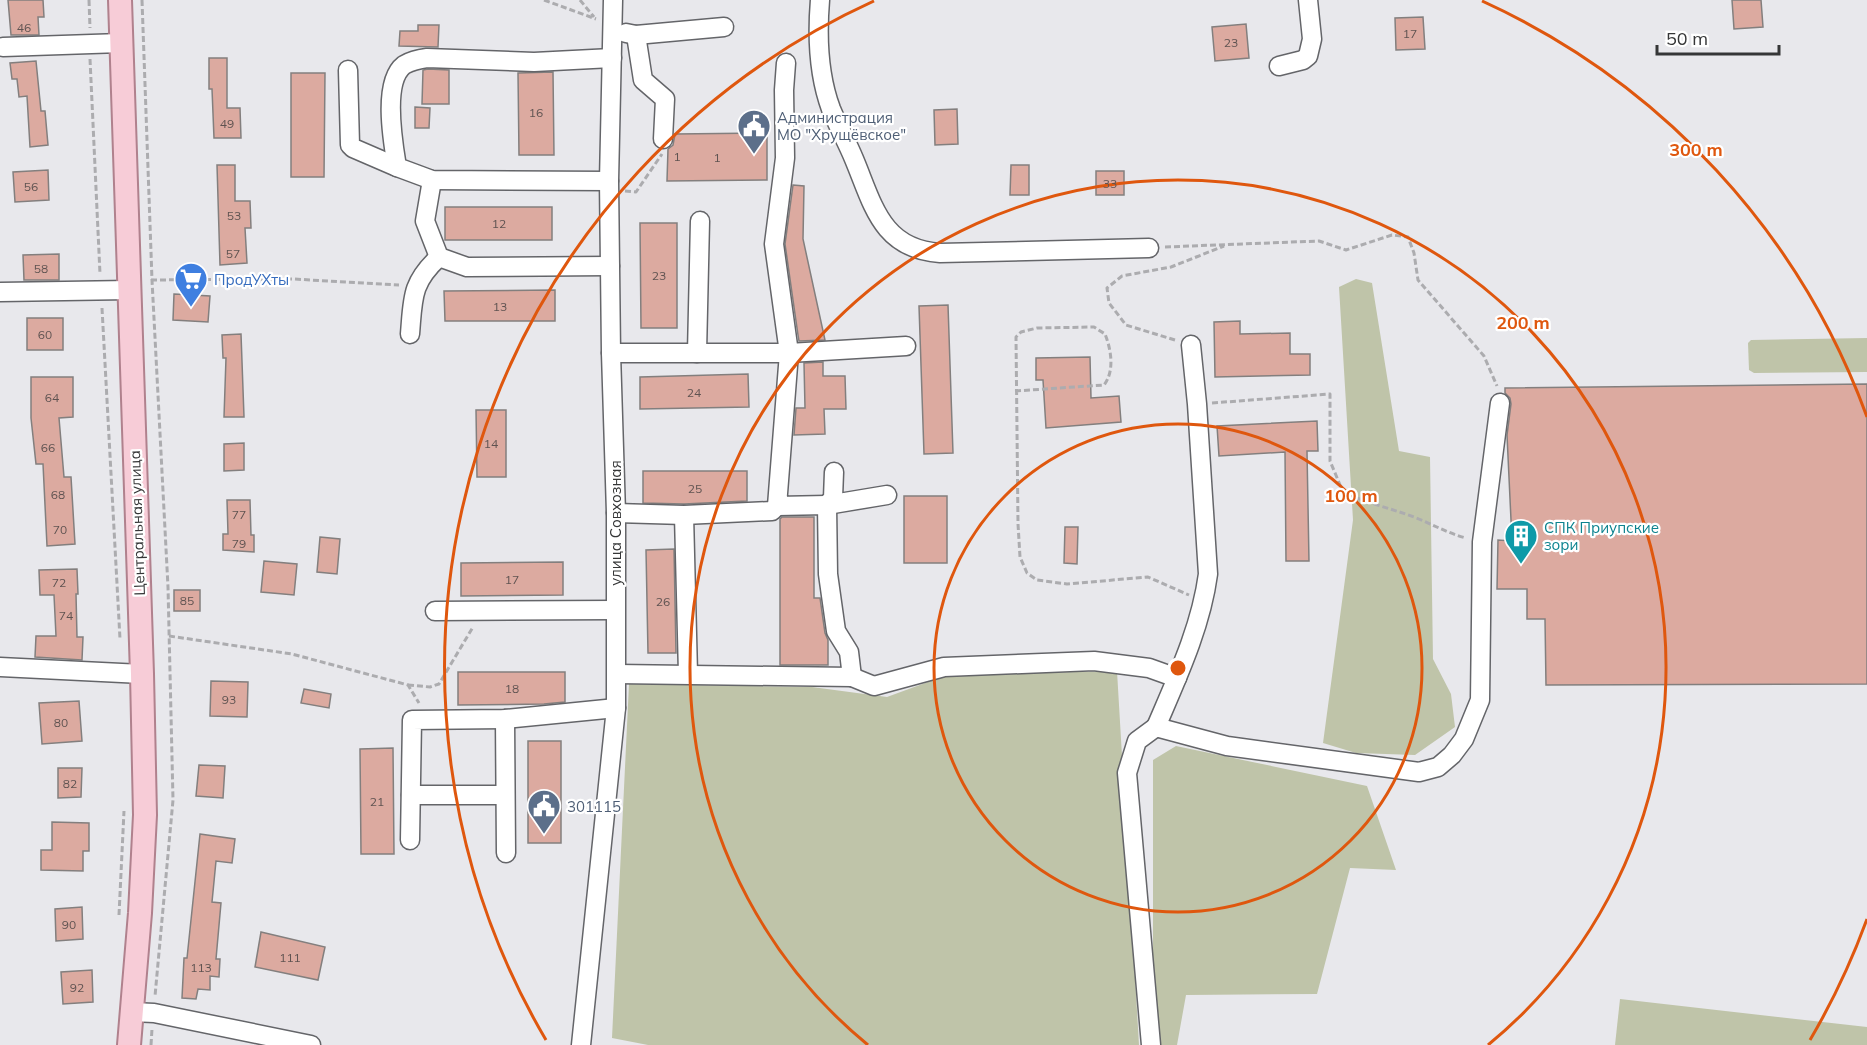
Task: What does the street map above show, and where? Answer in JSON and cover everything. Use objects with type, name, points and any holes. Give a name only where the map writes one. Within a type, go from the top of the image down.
[{"type":"main road","name":"Центральная улица","points":[[120,0],[129,285],[132,674],[145,815],[143,1012],[129,1045]]},
{"type":"street","name":"улица Совхозная","points":[[581,1045],[616,708],[616,513],[609,185],[613,0]]},
{"type":"street","points":[[820,0],[819,56],[827,98],[875,212],[885,227],[903,242],[940,254],[1149,248]]},
{"type":"street","points":[[1279,66],[1303,60],[1308,56],[1312,39],[1308,0]]},
{"type":"street","points":[[612,30],[636,35],[724,27]]},
{"type":"street","points":[[636,35],[643,80],[665,99],[663,146]]},
{"type":"street","points":[[3,47],[121,43]]},
{"type":"street","points":[[397,167],[392,127],[393,87],[400,70],[405,65],[427,58],[534,62],[612,58]]},
{"type":"street","points":[[616,513],[684,515],[772,511],[777,506],[789,353],[774,244],[785,158],[786,63]]},
{"type":"street","points":[[348,70],[350,145],[353,148],[432,180],[609,185]]},
{"type":"street","points":[[432,180],[425,221],[439,257],[467,267],[610,266]]},
{"type":"street","points":[[697,353],[700,221]]},
{"type":"street","points":[[410,334],[412,300],[423,272],[439,257]]},
{"type":"street","points":[[0,292],[101,290],[129,285]]},
{"type":"street","points":[[1151,1045],[1128,773],[1137,741],[1156,728],[1177,678],[1204,602],[1209,574],[1191,345]]},
{"type":"street","points":[[611,353],[789,353],[906,346]]},
{"type":"street","points":[[1156,728],[1227,746],[1419,772],[1438,767],[1452,755],[1464,739],[1480,700],[1482,542],[1500,403]]},
{"type":"street","points":[[834,472],[833,498],[827,505],[828,574],[836,631],[849,652],[852,677]]},
{"type":"street","points":[[777,506],[827,505],[887,495]]},
{"type":"street","points":[[684,515],[688,675]]},
{"type":"street","points":[[435,611],[615,610]]},
{"type":"street","points":[[617,674],[852,677],[874,686],[884,685],[940,667],[1094,661],[1149,668],[1177,678]]},
{"type":"street","points":[[0,667],[132,674]]},
{"type":"street","points":[[410,840],[412,720],[505,719],[616,708]]},
{"type":"street","points":[[505,719],[506,854]]},
{"type":"street","points":[[411,795],[505,795]]},
{"type":"street","points":[[143,1012],[311,1045]]},
{"type":"path","points":[[89,0],[90,33]]},
{"type":"path","points":[[142,0],[152,280],[169,636],[173,800],[143,1012]]},
{"type":"path","points":[[544,0],[594,17],[612,30]]},
{"type":"path","points":[[90,54],[101,290],[132,674]]},
{"type":"path","points":[[609,185],[636,192],[663,146]]},
{"type":"path","points":[[1149,248],[1319,241],[1346,250],[1392,235],[1408,237],[1414,254],[1418,280],[1484,356],[1497,383],[1500,403]]},
{"type":"path","points":[[1191,345],[1126,325],[1109,303],[1107,288],[1122,276],[1171,267],[1229,244]]},
{"type":"path","points":[[129,285],[152,280],[293,279],[404,285],[404,294],[412,300]]},
{"type":"path","points":[[1016,391],[1104,385],[1110,361],[1105,334],[1094,327],[1036,328],[1021,332],[1015,340],[1018,524],[1020,557],[1027,573],[1037,580],[1067,584],[1148,577],[1204,602]]},
{"type":"path","points":[[1197,404],[1330,394],[1330,461],[1343,492],[1365,502],[1414,517],[1450,534],[1482,542]]},
{"type":"path","points":[[169,636],[292,654],[408,685],[430,687],[439,684],[483,609]]},
{"type":"path","points":[[408,685],[429,720]]},
{"type":"path","points":[[118,925],[124,802]]},
{"type":"green space","points":[[1356,279],[1372,283],[1399,451],[1430,457],[1433,659],[1451,694],[1455,727],[1415,755],[1356,753],[1323,743],[1353,520],[1339,287]]},
{"type":"green space","points":[[1867,338],[1867,372],[1754,373],[1749,370],[1748,343],[1751,340]]},
{"type":"green space","points":[[1117,671],[1139,1045],[648,1045],[612,1038],[629,684],[812,687],[887,697],[947,675]]},
{"type":"green space","points":[[1176,746],[1367,786],[1396,870],[1350,868],[1317,994],[1186,995],[1177,1045],[1153,1045],[1153,760]]},
{"type":"green space","points":[[1620,999],[1867,1027],[1867,1045],[1615,1045]]},
{"type":"building","points":[[8,0],[43,0],[44,17],[38,17],[39,35],[11,35]]},
{"type":"building","points":[[1732,0],[1761,0],[1763,27],[1734,29]]},
{"type":"building","points":[[1423,17],[1425,49],[1396,50],[1395,18]]},
{"type":"building","points":[[1246,24],[1249,58],[1215,61],[1212,27]]},
{"type":"building","points":[[418,25],[439,25],[438,47],[399,46],[400,31],[418,31]]},
{"type":"building","points":[[209,58],[227,58],[227,108],[240,108],[241,138],[214,138],[212,89],[209,89]]},
{"type":"building","points":[[36,61],[41,111],[45,111],[48,145],[30,147],[27,96],[19,97],[17,79],[12,79],[10,63]]},
{"type":"building","points":[[423,70],[449,70],[449,104],[422,104]]},
{"type":"building","points":[[553,72],[554,155],[519,155],[518,73]]},
{"type":"building","points":[[291,73],[325,73],[324,177],[291,177]]},
{"type":"building","points":[[415,107],[430,108],[429,128],[415,128]]},
{"type":"building","points":[[957,109],[958,144],[935,145],[934,110]]},
{"type":"building","points":[[767,133],[767,180],[667,181],[668,149],[673,145],[675,134]]},
{"type":"building","points":[[217,165],[235,165],[235,201],[250,201],[251,228],[245,228],[247,263],[220,265]]},
{"type":"building","points":[[1011,165],[1029,165],[1029,195],[1010,195]]},
{"type":"building","points":[[48,170],[49,200],[15,202],[13,172]]},
{"type":"building","points":[[1096,171],[1124,171],[1124,195],[1096,195]]},
{"type":"building","points":[[793,185],[804,186],[803,239],[825,340],[799,341],[785,244]]},
{"type":"building","points":[[445,207],[552,207],[552,240],[445,240]]},
{"type":"building","points":[[640,223],[677,223],[677,328],[641,328]]},
{"type":"building","points":[[59,254],[59,280],[24,280],[23,255]]},
{"type":"building","points":[[555,290],[555,321],[445,321],[444,291]]},
{"type":"building","name":"ПродУХты","points":[[174,294],[210,296],[208,322],[173,320]]},
{"type":"building","points":[[948,305],[953,453],[924,454],[919,306]]},
{"type":"building","points":[[27,318],[63,318],[63,350],[27,350]]},
{"type":"building","points":[[1240,321],[1240,334],[1290,333],[1290,354],[1310,354],[1310,375],[1215,377],[1214,322]]},
{"type":"building","points":[[241,334],[244,417],[224,417],[226,358],[223,358],[222,335]]},
{"type":"building","points":[[1090,357],[1091,398],[1119,396],[1121,422],[1046,428],[1043,380],[1036,380],[1036,358]]},
{"type":"building","points":[[823,362],[823,376],[845,376],[846,409],[824,409],[825,434],[794,435],[796,408],[805,408],[804,363]]},
{"type":"building","points":[[748,374],[749,407],[640,409],[640,377]]},
{"type":"building","points":[[31,377],[73,377],[73,417],[59,418],[64,477],[71,477],[75,544],[47,546],[43,464],[36,464],[31,418]]},
{"type":"building","points":[[1867,384],[1867,684],[1546,685],[1545,619],[1527,619],[1527,589],[1497,589],[1498,540],[1512,541],[1507,435],[1511,404],[1505,388]]},
{"type":"building","points":[[476,410],[506,410],[506,477],[477,477]]},
{"type":"building","points":[[1317,421],[1318,451],[1307,451],[1309,561],[1286,561],[1285,452],[1219,456],[1217,426]]},
{"type":"building","points":[[244,443],[244,470],[224,471],[224,444]]},
{"type":"building","points":[[643,471],[747,471],[747,501],[643,503]]},
{"type":"building","points":[[904,496],[947,496],[947,563],[904,563]]},
{"type":"building","points":[[227,500],[250,500],[254,552],[223,550],[223,534],[228,534]]},
{"type":"building","points":[[782,517],[814,517],[814,598],[820,598],[828,640],[828,665],[780,665],[780,519]]},
{"type":"building","points":[[1065,527],[1078,527],[1077,564],[1064,563]]},
{"type":"building","points":[[320,537],[340,539],[337,574],[317,572]]},
{"type":"building","points":[[674,549],[676,653],[648,653],[646,550]]},
{"type":"building","points":[[264,561],[297,564],[294,595],[261,592]]},
{"type":"building","points":[[563,562],[563,595],[461,596],[461,563]]},
{"type":"building","points":[[77,569],[77,637],[83,637],[82,660],[35,657],[36,636],[56,636],[54,595],[40,595],[39,570]]},
{"type":"building","points":[[174,590],[200,590],[200,611],[174,611]]},
{"type":"building","points":[[458,672],[565,672],[565,702],[458,705]]},
{"type":"building","points":[[211,681],[248,682],[247,717],[210,716]]},
{"type":"building","points":[[304,689],[331,694],[329,708],[301,703]]},
{"type":"building","points":[[79,701],[82,741],[42,744],[39,703]]},
{"type":"building","points":[[528,741],[561,741],[561,843],[528,843]]},
{"type":"building","points":[[393,748],[394,854],[361,854],[360,749]]},
{"type":"building","points":[[199,765],[225,766],[223,798],[196,796]]},
{"type":"building","points":[[58,768],[82,768],[81,797],[58,798]]},
{"type":"building","points":[[52,822],[89,823],[89,851],[83,851],[83,871],[41,870],[41,850],[52,850]]},
{"type":"building","points":[[200,834],[235,839],[232,863],[216,861],[212,902],[221,903],[216,959],[220,959],[219,977],[210,976],[210,990],[198,989],[196,999],[182,998],[184,958],[187,958]]},
{"type":"building","points":[[82,907],[83,939],[56,941],[55,909]]},
{"type":"building","points":[[261,932],[325,947],[318,980],[255,967]]},
{"type":"building","points":[[92,970],[93,1002],[63,1004],[61,972]]},
{"type":"place","name":"Администрация МО \"Хрущёвское\"","points":[[754,155]]},
{"type":"place","name":"ПродУХты","points":[[191,308]]},
{"type":"place","name":"СПК Приупские зори","points":[[1521,565]]},
{"type":"place","name":"301115","points":[[544,835]]}]
